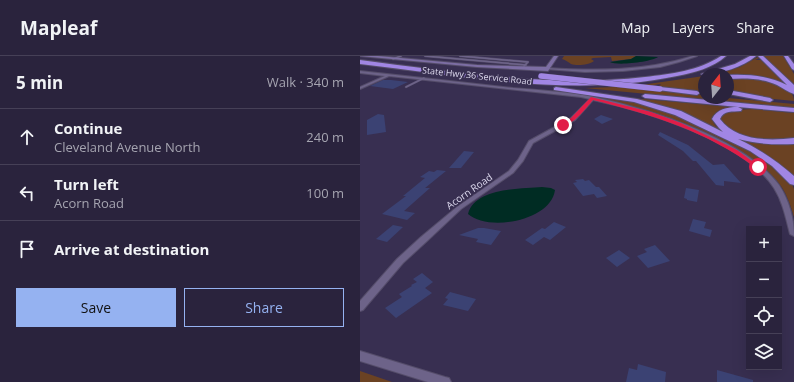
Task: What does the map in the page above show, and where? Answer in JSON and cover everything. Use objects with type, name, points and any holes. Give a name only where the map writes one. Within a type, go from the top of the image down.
[{"type":"highway","points":[[360,62],[526,80],[599,83],[678,74],[709,64],[724,56]]},
{"type":"highway","points":[[726,68],[754,56]]},
{"type":"highway","points":[[760,56],[794,88]]},
{"type":"highway","points":[[786,56],[794,68]]},
{"type":"highway","points":[[360,62],[541,76],[698,93]]},
{"type":"highway","points":[[360,68],[556,85],[607,85],[654,82],[698,75]]},
{"type":"highway","points":[[734,77],[769,80],[785,86],[794,92]]},
{"type":"highway","points":[[488,80],[623,98],[668,109],[753,149],[775,164],[794,182]]},
{"type":"highway","points":[[535,86],[767,108]]},
{"type":"highway","points":[[734,93],[792,106]]},
{"type":"highway","points":[[734,98],[792,106]]},
{"type":"highway","points":[[792,106],[726,110],[718,114],[716,119],[718,123],[726,129],[748,138],[768,142],[794,141]]},
{"type":"street","points":[[362,56],[524,66],[548,69],[588,70],[627,69],[669,63],[696,56]]},
{"type":"street","points":[[548,69],[556,56]]},
{"type":"street","name":"State Hwy 36 Service Road","points":[[360,72],[564,93],[593,98],[668,120],[712,139],[741,155],[758,167],[776,186],[794,234]]},
{"type":"street","points":[[360,88],[390,75]]},
{"type":"street","name":"Acorn Road","points":[[360,307],[400,261],[424,239],[459,208],[511,172],[520,161],[531,142],[573,119],[593,98]]},
{"type":"street","points":[[360,356],[445,382]]},
{"type":"lane","points":[[393,59],[401,56]]},
{"type":"lane","points":[[425,56],[524,66],[528,62],[460,56]]},
{"type":"lane","points":[[406,87],[424,78]]},
{"type":"shaded area","points":[[564,56],[636,56],[631,59],[612,61],[611,57],[593,58],[591,59],[594,61],[592,62],[574,65],[562,59]]},
{"type":"shaded area","points":[[636,56],[658,57],[634,63],[619,64],[610,62],[631,59]]},
{"type":"shaded area","points":[[762,56],[783,56],[794,74],[794,84]]},
{"type":"shaded area","points":[[758,57],[759,58],[755,60],[761,60],[788,87],[776,81],[734,77],[734,69]]},
{"type":"shaded area","points":[[698,77],[698,91],[658,87],[661,84],[648,86],[641,85]]},
{"type":"shaded area","points":[[734,78],[755,79],[777,84],[786,88],[792,94],[794,101],[763,98],[734,92]]},
{"type":"shaded area","points":[[616,87],[656,89],[698,94],[698,99],[585,88]]},
{"type":"shaded area","points":[[585,95],[617,98],[661,108],[700,124],[759,156],[788,179],[794,189],[794,217],[785,193],[777,181],[759,164],[738,149],[714,136],[661,115],[609,100]]},
{"type":"shaded area","points":[[620,97],[734,107],[722,110],[714,115],[712,118],[716,126],[724,132],[748,139],[794,143],[794,178],[786,170],[671,109],[650,102]]},
{"type":"shaded area","points":[[734,99],[794,104],[794,108],[734,102]]},
{"type":"shaded area","points":[[753,109],[794,113],[794,139],[771,140],[748,137],[732,131],[718,120],[722,114],[735,110]]},
{"type":"shaded area","points":[[542,187],[555,190],[551,201],[543,209],[531,216],[518,220],[489,222],[477,219],[468,214],[472,205],[489,194],[511,189]]},
{"type":"shaded area","points":[[360,371],[392,382],[360,382]]},
{"type":"building","points":[[383,80],[408,82],[393,89],[370,86]]},
{"type":"building","points":[[378,114],[384,115],[386,132],[367,135],[367,120]]},
{"type":"building","points":[[601,115],[613,119],[602,124],[594,119]]},
{"type":"building","points":[[660,132],[688,145],[713,165],[724,164],[741,183],[724,181],[724,186],[716,185],[696,161],[693,161],[683,151],[658,135]]},
{"type":"building","points":[[464,151],[474,152],[461,168],[449,168]]},
{"type":"building","points":[[437,170],[446,171],[425,188],[430,188],[404,211],[415,213],[407,220],[382,214],[406,196],[403,196],[425,178],[420,177],[429,171],[434,172]]},
{"type":"building","points":[[583,179],[585,181],[589,180],[596,187],[599,187],[607,196],[597,198],[594,194],[583,196],[573,183],[577,182],[575,180]]},
{"type":"building","points":[[686,188],[699,190],[697,202],[684,198]]},
{"type":"building","points":[[693,219],[706,222],[704,228],[712,230],[710,237],[689,231]]},
{"type":"building","points":[[554,222],[566,227],[550,240],[544,237],[533,245],[525,240],[542,228],[545,229]]},
{"type":"building","points":[[393,225],[403,227],[387,242],[376,239]]},
{"type":"building","points":[[478,228],[501,231],[491,245],[476,242],[478,239],[459,235]]},
{"type":"building","points":[[655,245],[670,261],[648,268],[637,256],[647,252],[644,249]]},
{"type":"building","points":[[619,250],[630,258],[617,267],[606,258]]},
{"type":"building","points":[[422,273],[433,282],[425,288],[432,293],[396,318],[385,308],[402,297],[399,294],[417,282],[413,279]]},
{"type":"building","points":[[450,292],[476,299],[468,311],[443,305],[448,299],[445,298]]},
{"type":"building","points":[[638,364],[666,372],[665,382],[626,382],[629,368],[637,370]]},
{"type":"building","points":[[717,370],[753,380],[753,382],[717,382]]},
{"type":"route","points":[[563,125],[573,119],[593,98],[649,113],[679,124],[735,151],[758,167]]}]
